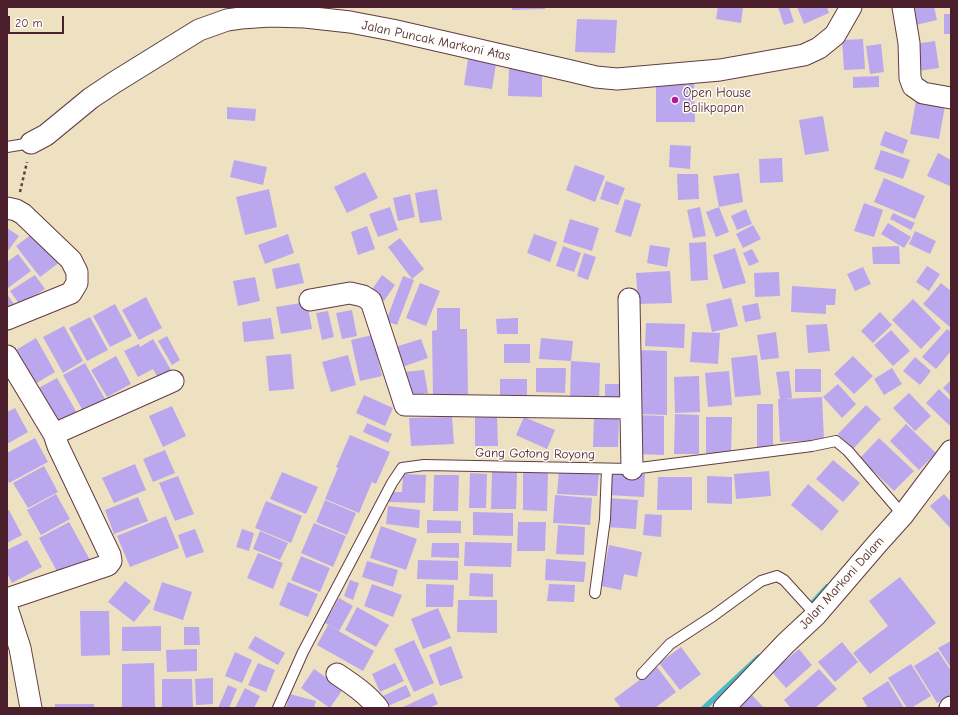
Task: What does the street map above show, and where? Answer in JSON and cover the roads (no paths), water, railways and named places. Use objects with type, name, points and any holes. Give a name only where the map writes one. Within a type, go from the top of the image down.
[{"type":"street","name":"Jalan Puncak Markoni Atas","points":[[31,143],[46,135],[91,98],[115,82],[199,30],[226,20],[270,16],[305,17],[350,22],[392,30],[571,72],[617,79],[720,70],[804,55],[819,48],[835,35],[852,7]]},
{"type":"street","points":[[903,7],[909,43],[910,78],[913,86],[923,93],[951,98]]},
{"type":"street","points":[[7,319],[71,293],[77,283],[77,272],[71,260],[23,214],[12,209]]},
{"type":"street","points":[[310,300],[350,293],[363,296],[371,302],[405,405],[630,408]]},
{"type":"street","points":[[629,299],[632,469]]},
{"type":"street","points":[[7,356],[54,434],[58,446],[110,555],[111,561],[108,565],[7,599]]},
{"type":"street","points":[[54,434],[173,381]]},
{"type":"street","name":"Jalan Markoni Dalam","points":[[724,708],[816,614],[903,515],[951,451]]},
{"type":"street","points":[[7,608],[20,648],[31,708]]},
{"type":"street","points":[[337,674],[356,687],[378,708]]},
{"type":"lane","points":[[7,147],[31,143]]},
{"type":"lane","name":"Gang Gotong Royong","points":[[278,708],[303,652],[392,483],[402,468],[424,465],[632,469],[804,447],[836,441],[848,451],[903,515]]},
{"type":"lane","points":[[595,593],[605,519],[607,469]]},
{"type":"lane","points":[[642,674],[670,644],[762,581],[778,576],[784,580],[816,614]]},
{"type":"waterway","points":[[807,609],[827,587]]},
{"type":"waterway","points":[[704,708],[759,657]]},
{"type":"place","name":"Open House Balikpapan","points":[[675,100]]}]
